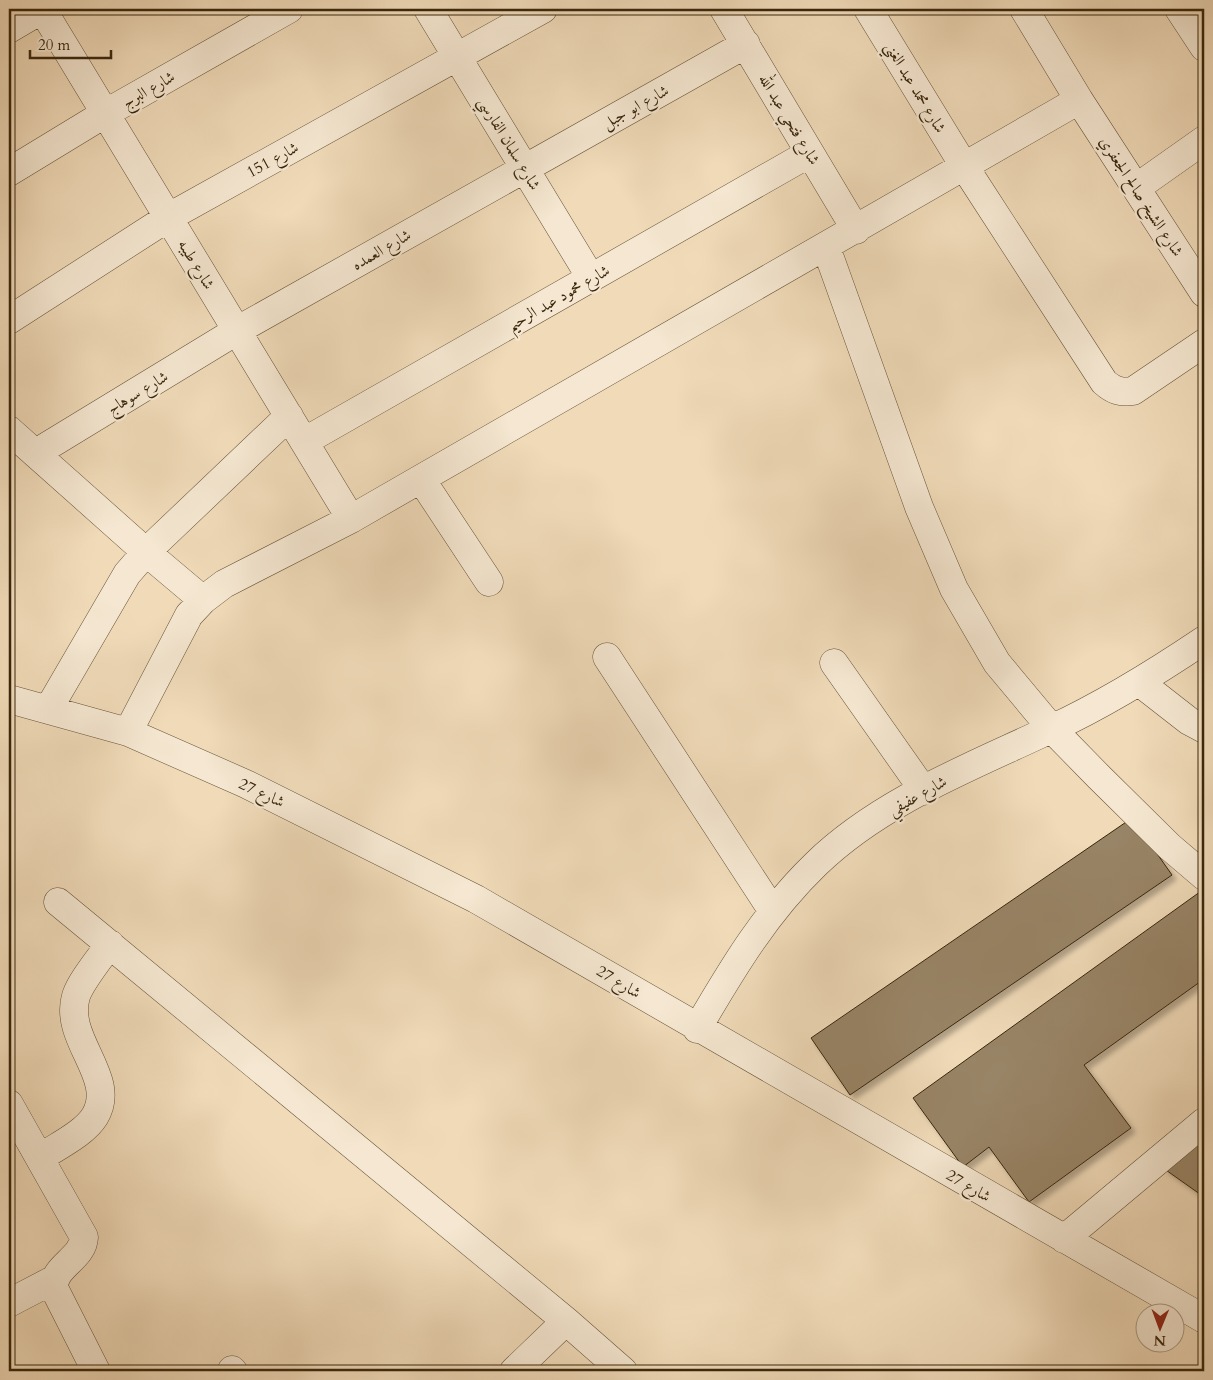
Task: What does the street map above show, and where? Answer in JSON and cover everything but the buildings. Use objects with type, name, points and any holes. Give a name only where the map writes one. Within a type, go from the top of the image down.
[{"type":"street","name":"شارع طيبه","points":[[43,9],[351,519]]},
{"type":"street","points":[[9,29],[43,9]]},
{"type":"street","name":"شارع البرج","points":[[9,172],[106,113],[289,9]]},
{"type":"street","name":"شارع سلمان الفارسي","points":[[428,9],[591,278]]},
{"type":"street","name":"شارع 151","points":[[9,320],[169,217],[543,9]]},
{"type":"street","name":"شارع فتحي عبد الله","points":[[724,9],[856,230]]},
{"type":"street","name":"شارع محمد عبد الغني","points":[[868,9],[964,166],[1104,382],[1112,389],[1122,392],[1133,391],[1204,344]]},
{"type":"street","name":"شارع الشيخ صالح الجعفري","points":[[1024,9],[1079,100],[1204,293]]},
{"type":"street","points":[[1179,9],[1204,47]]},
{"type":"street","name":"شارع ابو جبل","points":[[525,167],[746,44]]},
{"type":"street","points":[[128,732],[189,615],[203,600],[224,584],[351,519],[1079,100]]},
{"type":"street","points":[[1136,188],[1204,140]]},
{"type":"street","name":"شارع محمود عبد الرحيم","points":[[305,441],[810,153]]},
{"type":"street","name":"شارع العمده","points":[[238,330],[525,167]]},
{"type":"street","points":[[826,247],[919,507],[954,589],[997,663],[1052,729],[1170,847],[1204,876]]},
{"type":"street","name":"شارع سوهاج","points":[[36,453],[238,330]]},
{"type":"street","points":[[49,708],[128,574],[146,552],[289,416]]},
{"type":"street","points":[[9,430],[203,600]]},
{"type":"street","points":[[421,479],[489,582]]},
{"type":"street","name":"شارع عفيفي","points":[[697,1028],[734,964],[772,910],[825,857],[869,822],[924,791],[1109,701],[1204,640]]},
{"type":"street","points":[[607,657],[772,910]]},
{"type":"street","points":[[834,663],[924,791]]},
{"type":"street","points":[[1139,682],[1188,720],[1204,729]]},
{"type":"street","name":"شارع 27","points":[[9,699],[49,708],[128,732],[246,784],[476,899],[1204,1319]]},
{"type":"street","points":[[58,902],[566,1321],[623,1371]]},
{"type":"street","points":[[40,1158],[82,1129],[94,1117],[101,1101],[101,1084],[77,1031],[74,1011],[76,994],[110,944]]},
{"type":"street","points":[[9,1104],[84,1237],[80,1252],[53,1280],[9,1303]]},
{"type":"street","points":[[1064,1239],[1204,1122]]},
{"type":"street","points":[[53,1280],[56,1294],[96,1371]]},
{"type":"street","points":[[514,1371],[566,1321]]}]
